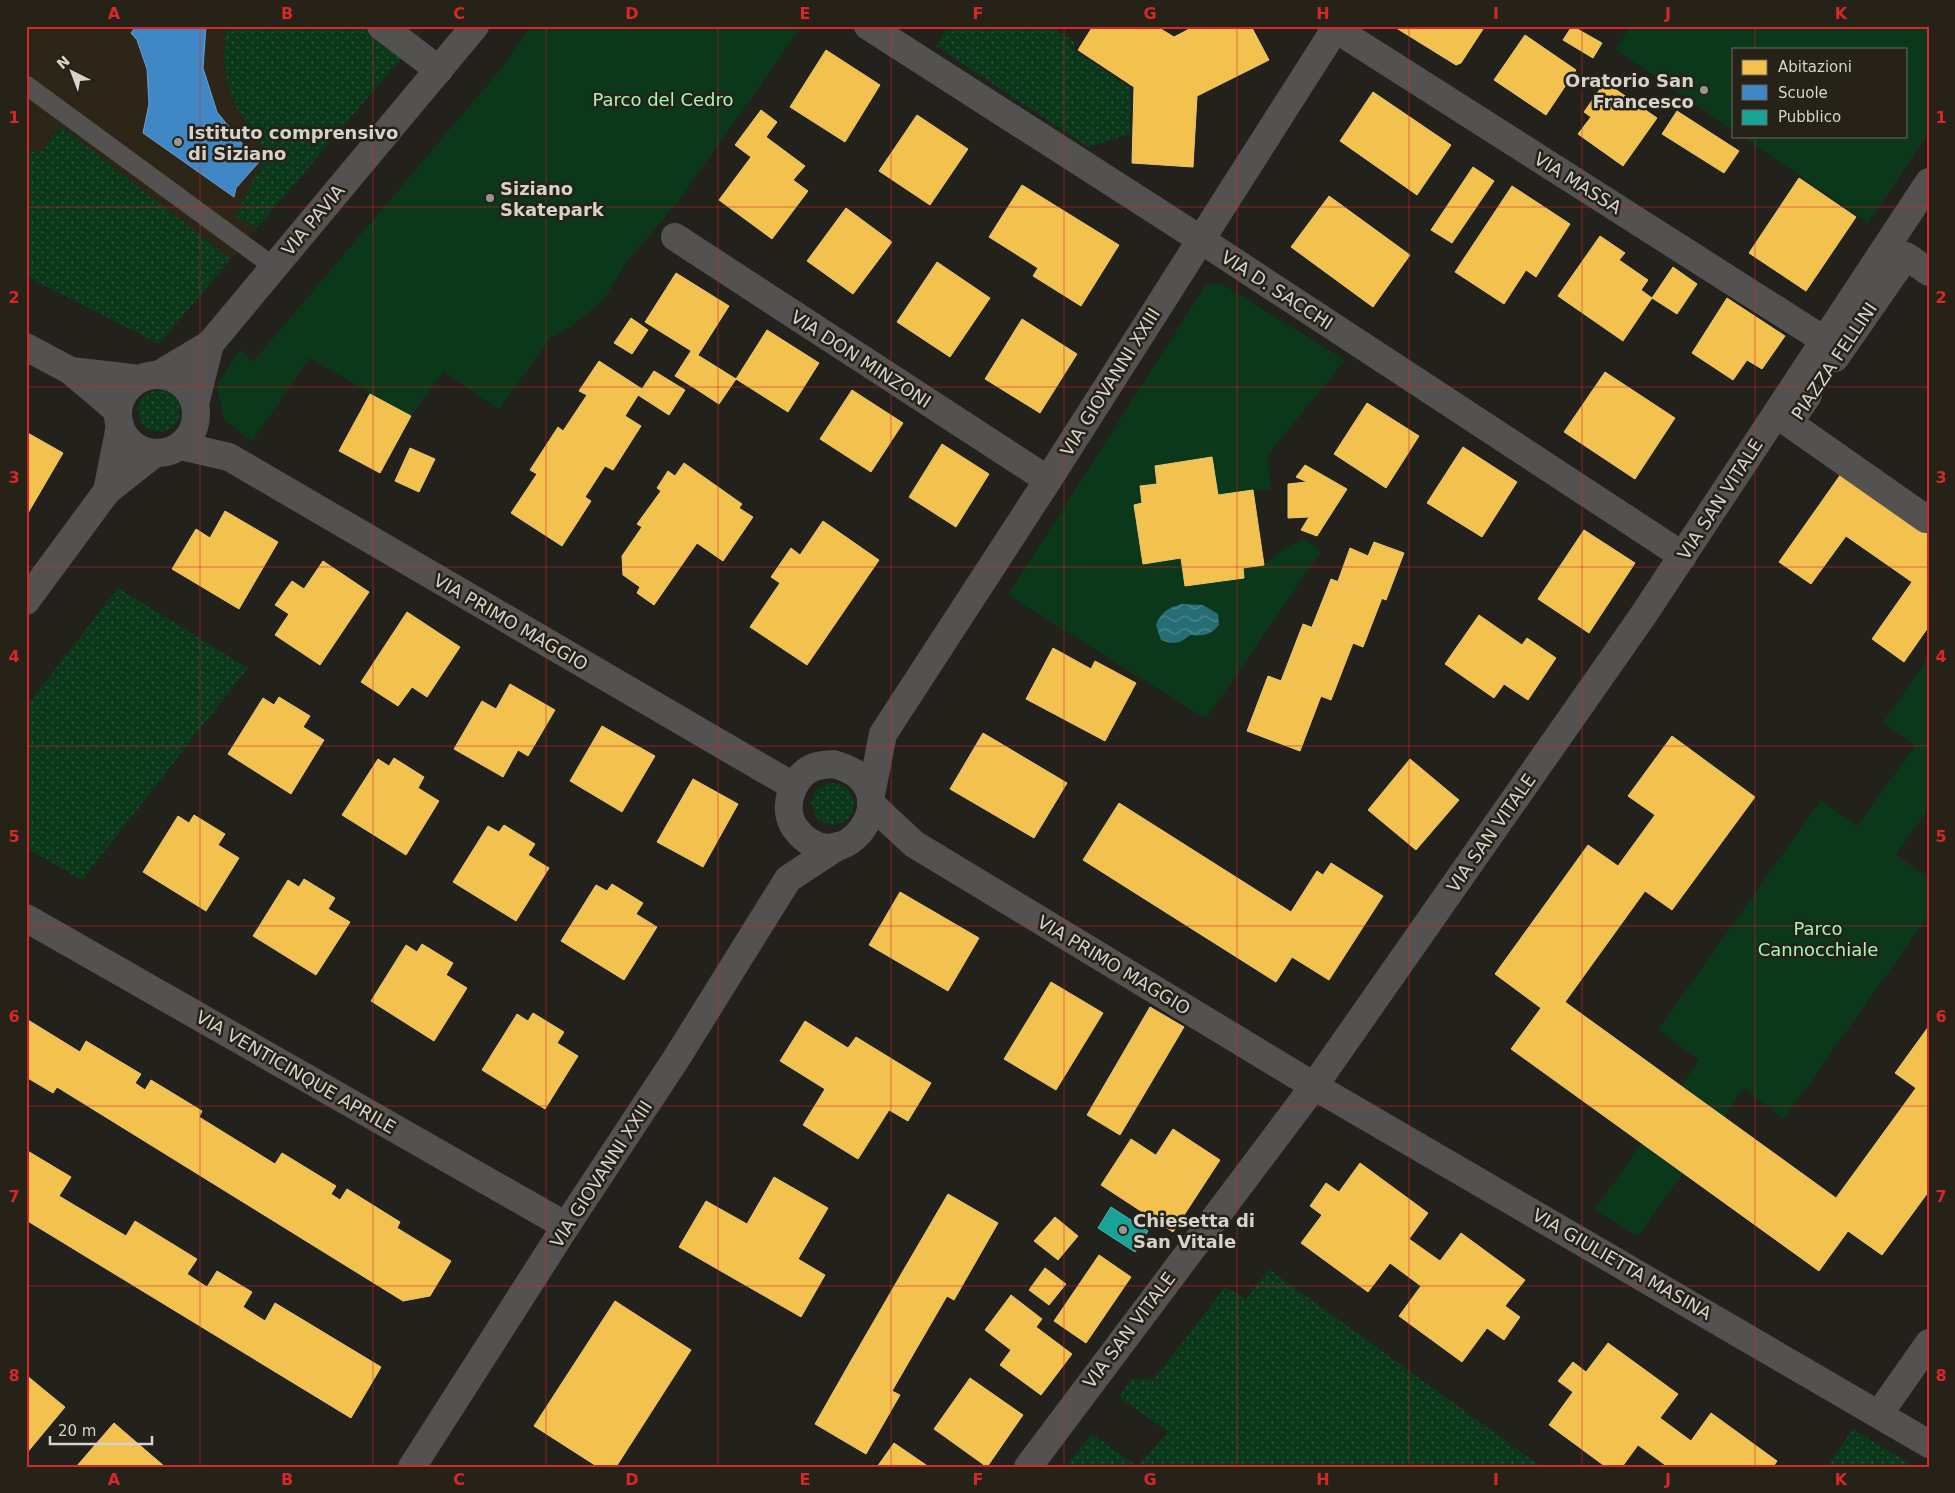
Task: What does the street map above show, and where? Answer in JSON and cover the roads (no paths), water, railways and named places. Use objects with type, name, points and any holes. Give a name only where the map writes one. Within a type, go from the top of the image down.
[{"type":"street","points":[[381,26],[438,70]]},
{"type":"street","name":"VIA PAVIA","points":[[149,377],[210,344],[475,26]]},
{"type":"street","name":"VIA D. SACCHI","points":[[868,26],[1200,239],[1684,556]]},
{"type":"street","name":"VIA GIOVANNI XXIII","points":[[871,800],[883,734],[1048,480],[1334,27]]},
{"type":"street","name":"VIA MASSA","points":[[1334,27],[1824,340]]},
{"type":"street","name":"VIA SAN VITALE","points":[[1028,1467],[1314,1086],[1684,556],[1929,182]]},
{"type":"street","name":"VIA DON MINZONI","points":[[675,237],[1048,480]]},
{"type":"street","name":"PIAZZA FELLINI","points":[[1929,272],[1906,256],[1789,423],[1926,519],[1929,515]]},
{"type":"street","name":"VIA PAVIA","points":[[196,408],[210,344]]},
{"type":"street","name":"VIA PRIMO MAGGIO","points":[[26,347],[72,371],[119,419],[127,440],[140,449],[154,454]]},
{"type":"street","name":"VIA PRIMO MAGGIO","points":[[72,371],[176,379],[188,389],[196,408],[229,457]]},
{"type":"street","points":[[107,491],[122,397],[129,386],[149,377]]},
{"type":"street","points":[[26,601],[107,491],[154,454],[168,452],[181,446],[191,435],[197,420],[196,408]]},
{"type":"street","name":"VIA PRIMO MAGGIO","points":[[181,446],[229,457],[793,786]]},
{"type":"street","name":"VIA GIOVANNI XXIII","points":[[833,764],[883,734]]},
{"type":"street","points":[[795,827],[790,819],[789,800],[793,786],[802,774],[815,767],[833,764]]},
{"type":"street","name":"VIA PRIMO MAGGIO","points":[[833,764],[854,771],[864,781],[871,800],[914,844],[1314,1086]]},
{"type":"street","points":[[846,842],[865,828],[871,815],[871,800]]},
{"type":"street","name":"VIA GIOVANNI XXIII","points":[[412,1467],[566,1226],[676,1060],[788,879],[795,827]]},
{"type":"street","name":"VIA PRIMO MAGGIO","points":[[795,827],[810,844],[846,842],[914,844]]},
{"type":"street","name":"VIA GIOVANNI XXIII","points":[[788,879],[846,842]]},
{"type":"street","name":"VIA VENTICINQUE APRILE","points":[[26,918],[566,1226]]},
{"type":"street","name":"VIA GIULIETTA MASINA","points":[[1314,1086],[1929,1444]]},
{"type":"street","points":[[1879,1414],[1929,1343]]},
{"type":"lane","points":[[26,85],[274,267]]},
{"type":"water","points":[[1182,604],[1203,605],[1218,614],[1219,625],[1209,633],[1190,635],[1176,643],[1161,640],[1156,625],[1158,620],[1166,611]]},
{"type":"place","name":"Oratorio San Francesco","points":[[1704,90]]},
{"type":"place","name":"Istituto comprensivo di Siziano","points":[[178,142]]},
{"type":"place","name":"Siziano Skatepark","points":[[490,198]]},
{"type":"place","name":"Chiesetta di San Vitale","points":[[1123,1230]]},
{"type":"park label","name":"Parco del Cedro","points":[[663,99]]},
{"type":"park label","name":"Parco Cannocchiale","points":[[1818,938]]}]
